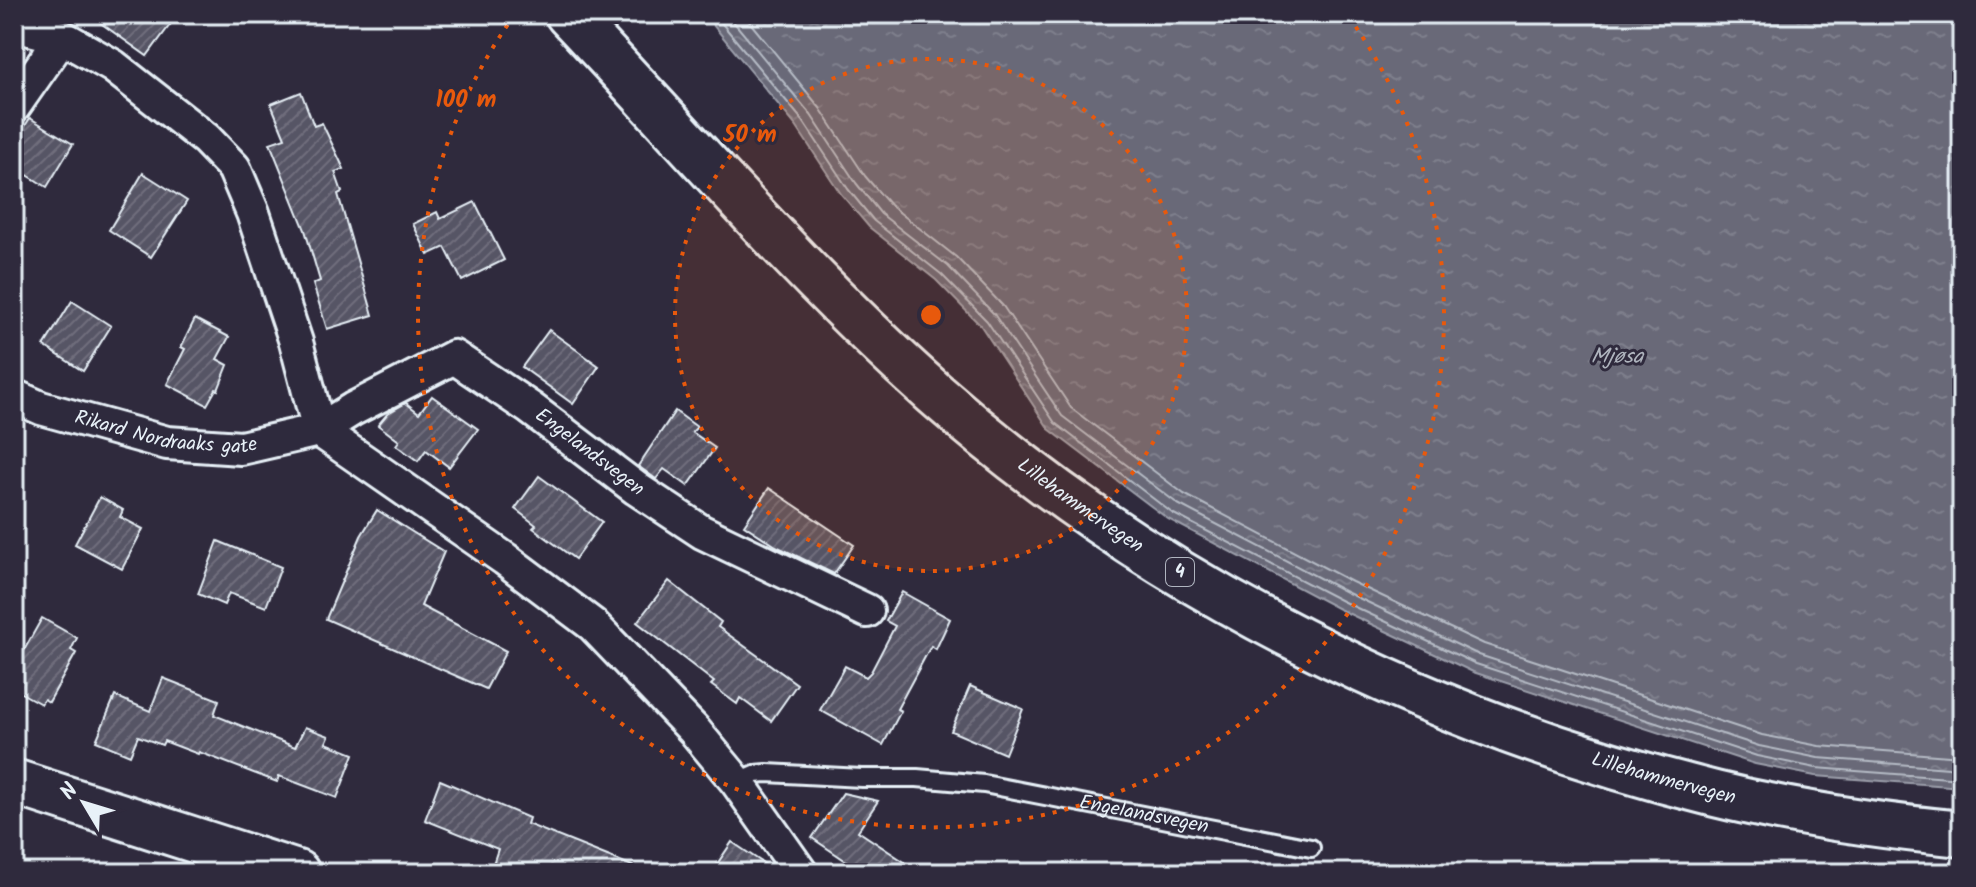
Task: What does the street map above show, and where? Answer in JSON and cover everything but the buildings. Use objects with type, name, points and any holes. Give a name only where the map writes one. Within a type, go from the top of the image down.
[{"type":"main road","name":"Lillehammervegen","points":[[568,14],[786,250],[937,396],[1075,504],[1241,609],[1447,708],[1596,761],[1773,807],[1889,827],[1962,834]]},
{"type":"main road","points":[[14,782],[297,873]]},
{"type":"street","points":[[14,25],[62,37],[113,66],[206,139],[234,168],[253,213],[296,342],[319,430],[505,559],[593,625],[694,730],[737,782],[801,873]]},
{"type":"street","points":[[14,106],[62,37]]},
{"type":"street","name":"Engelandsvegen","points":[[319,430],[454,357],[702,532],[867,611]]},
{"type":"street","name":"Rikard Nordraaks gate","points":[[14,396],[41,408],[167,443],[241,448],[319,430]]},
{"type":"lane","name":"Engelandsvegen","points":[[737,782],[755,774],[767,773],[917,778],[984,784],[1311,848]]},
{"type":"water","name":"Mjøsa","points":[[704,14],[1962,14],[1962,787],[1815,776],[1755,764],[1473,672],[1339,609],[1168,519],[1049,429],[981,326],[936,280],[869,227],[841,194],[796,126]]}]
